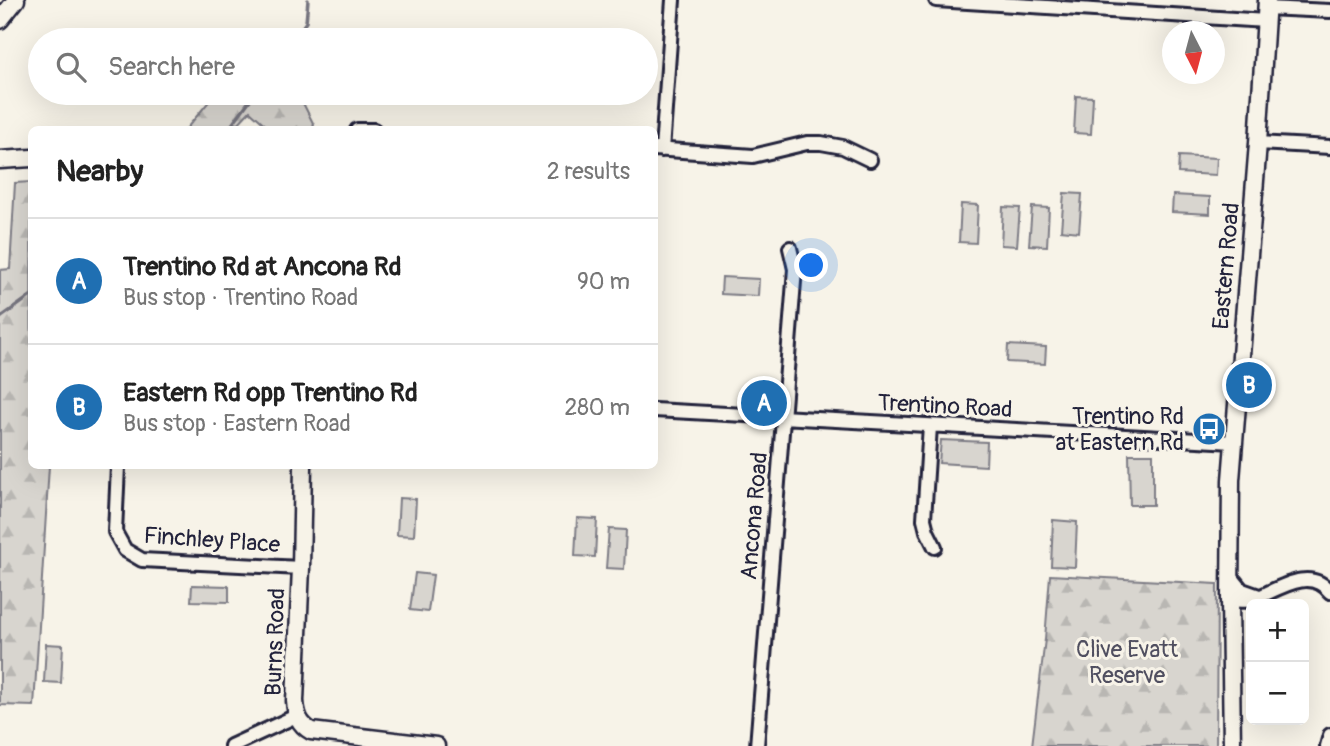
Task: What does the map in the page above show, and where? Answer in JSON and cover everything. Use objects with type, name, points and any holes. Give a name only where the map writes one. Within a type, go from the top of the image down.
[{"type":"main road","points":[[0,20],[16,0]]},
{"type":"main road","name":"Eastern Road","points":[[1232,746],[1231,500],[1266,9]]},
{"type":"main road","points":[[0,160],[28,159]]},
{"type":"main road","name":"Burns Road","points":[[303,469],[296,716],[312,731],[436,746]]},
{"type":"street","points":[[673,0],[658,150],[753,156],[807,143],[821,143],[843,147],[870,160]]},
{"type":"street","points":[[936,0],[1330,11]]},
{"type":"street","points":[[1258,143],[1330,147]]},
{"type":"street","name":"Ancona Road","points":[[757,746],[795,269],[790,248]]},
{"type":"street","name":"Trentino Road","points":[[658,410],[1234,442]]},
{"type":"street","points":[[930,426],[924,519],[934,547]]},
{"type":"street","name":"Finchley Place","points":[[118,469],[115,532],[125,550],[142,561],[301,568]]},
{"type":"street","points":[[1230,575],[1242,590],[1259,596]]},
{"type":"street","points":[[1230,600],[1250,601],[1303,579],[1318,581],[1330,592]]},
{"type":"street","points":[[231,746],[296,716]]},
{"type":"street","points":[[1327,746],[1330,735]]},
{"type":"green space","points":[[1076,96],[1093,97],[1091,134],[1074,133]]},
{"type":"green space","points":[[206,105],[304,105],[314,125],[267,126],[250,111],[236,126],[188,126]]},
{"type":"green space","points":[[1179,156],[1217,158],[1216,175],[1178,173]]},
{"type":"green space","points":[[28,182],[28,469],[49,469],[34,706],[0,705],[0,270],[10,269],[15,183]]},
{"type":"green space","points":[[1064,193],[1082,194],[1079,232],[1061,230]]},
{"type":"green space","points":[[1173,195],[1210,197],[1210,214],[1172,212]]},
{"type":"green space","points":[[961,204],[978,205],[976,243],[959,242]]},
{"type":"green space","points":[[1003,207],[1020,208],[1017,246],[1001,245]]},
{"type":"green space","points":[[1032,207],[1049,208],[1047,246],[1029,245]]},
{"type":"green space","points":[[722,277],[759,279],[758,296],[721,294]]},
{"type":"green space","points":[[1008,345],[1046,347],[1045,364],[1007,362]]},
{"type":"green space","points":[[941,440],[987,442],[986,466],[939,463]]},
{"type":"green space","points":[[1129,454],[1153,454],[1153,505],[1130,505]]},
{"type":"green space","points":[[399,498],[416,499],[414,536],[397,535]]},
{"type":"green space","points":[[577,518],[597,519],[595,557],[575,556]]},
{"type":"green space","points":[[1053,520],[1077,522],[1075,567],[1051,566]]},
{"type":"green space","points":[[609,529],[626,530],[624,569],[606,568]]},
{"type":"green space","points":[[415,573],[433,575],[428,612],[410,610]]},
{"type":"green space","name":"Clive Evatt Reserve","points":[[1050,575],[1217,584],[1216,746],[1032,746]]},
{"type":"green space","points":[[192,585],[229,586],[229,602],[191,601]]},
{"type":"green space","points":[[46,644],[63,645],[61,683],[44,682]]},
{"type":"waterway","points":[[302,28],[306,22],[308,0]]},
{"type":"waterway","points":[[231,126],[246,105]]},
{"type":"waterway","points":[[0,318],[28,298]]},
{"type":"place","name":"Eastern Rd opp Trentino Rd","points":[[1249,385]]},
{"type":"place","name":"Trentino Rd at Ancona Rd","points":[[764,403]]},
{"type":"place","name":"Trentino Rd at Eastern Rd","points":[[1209,429]]}]
